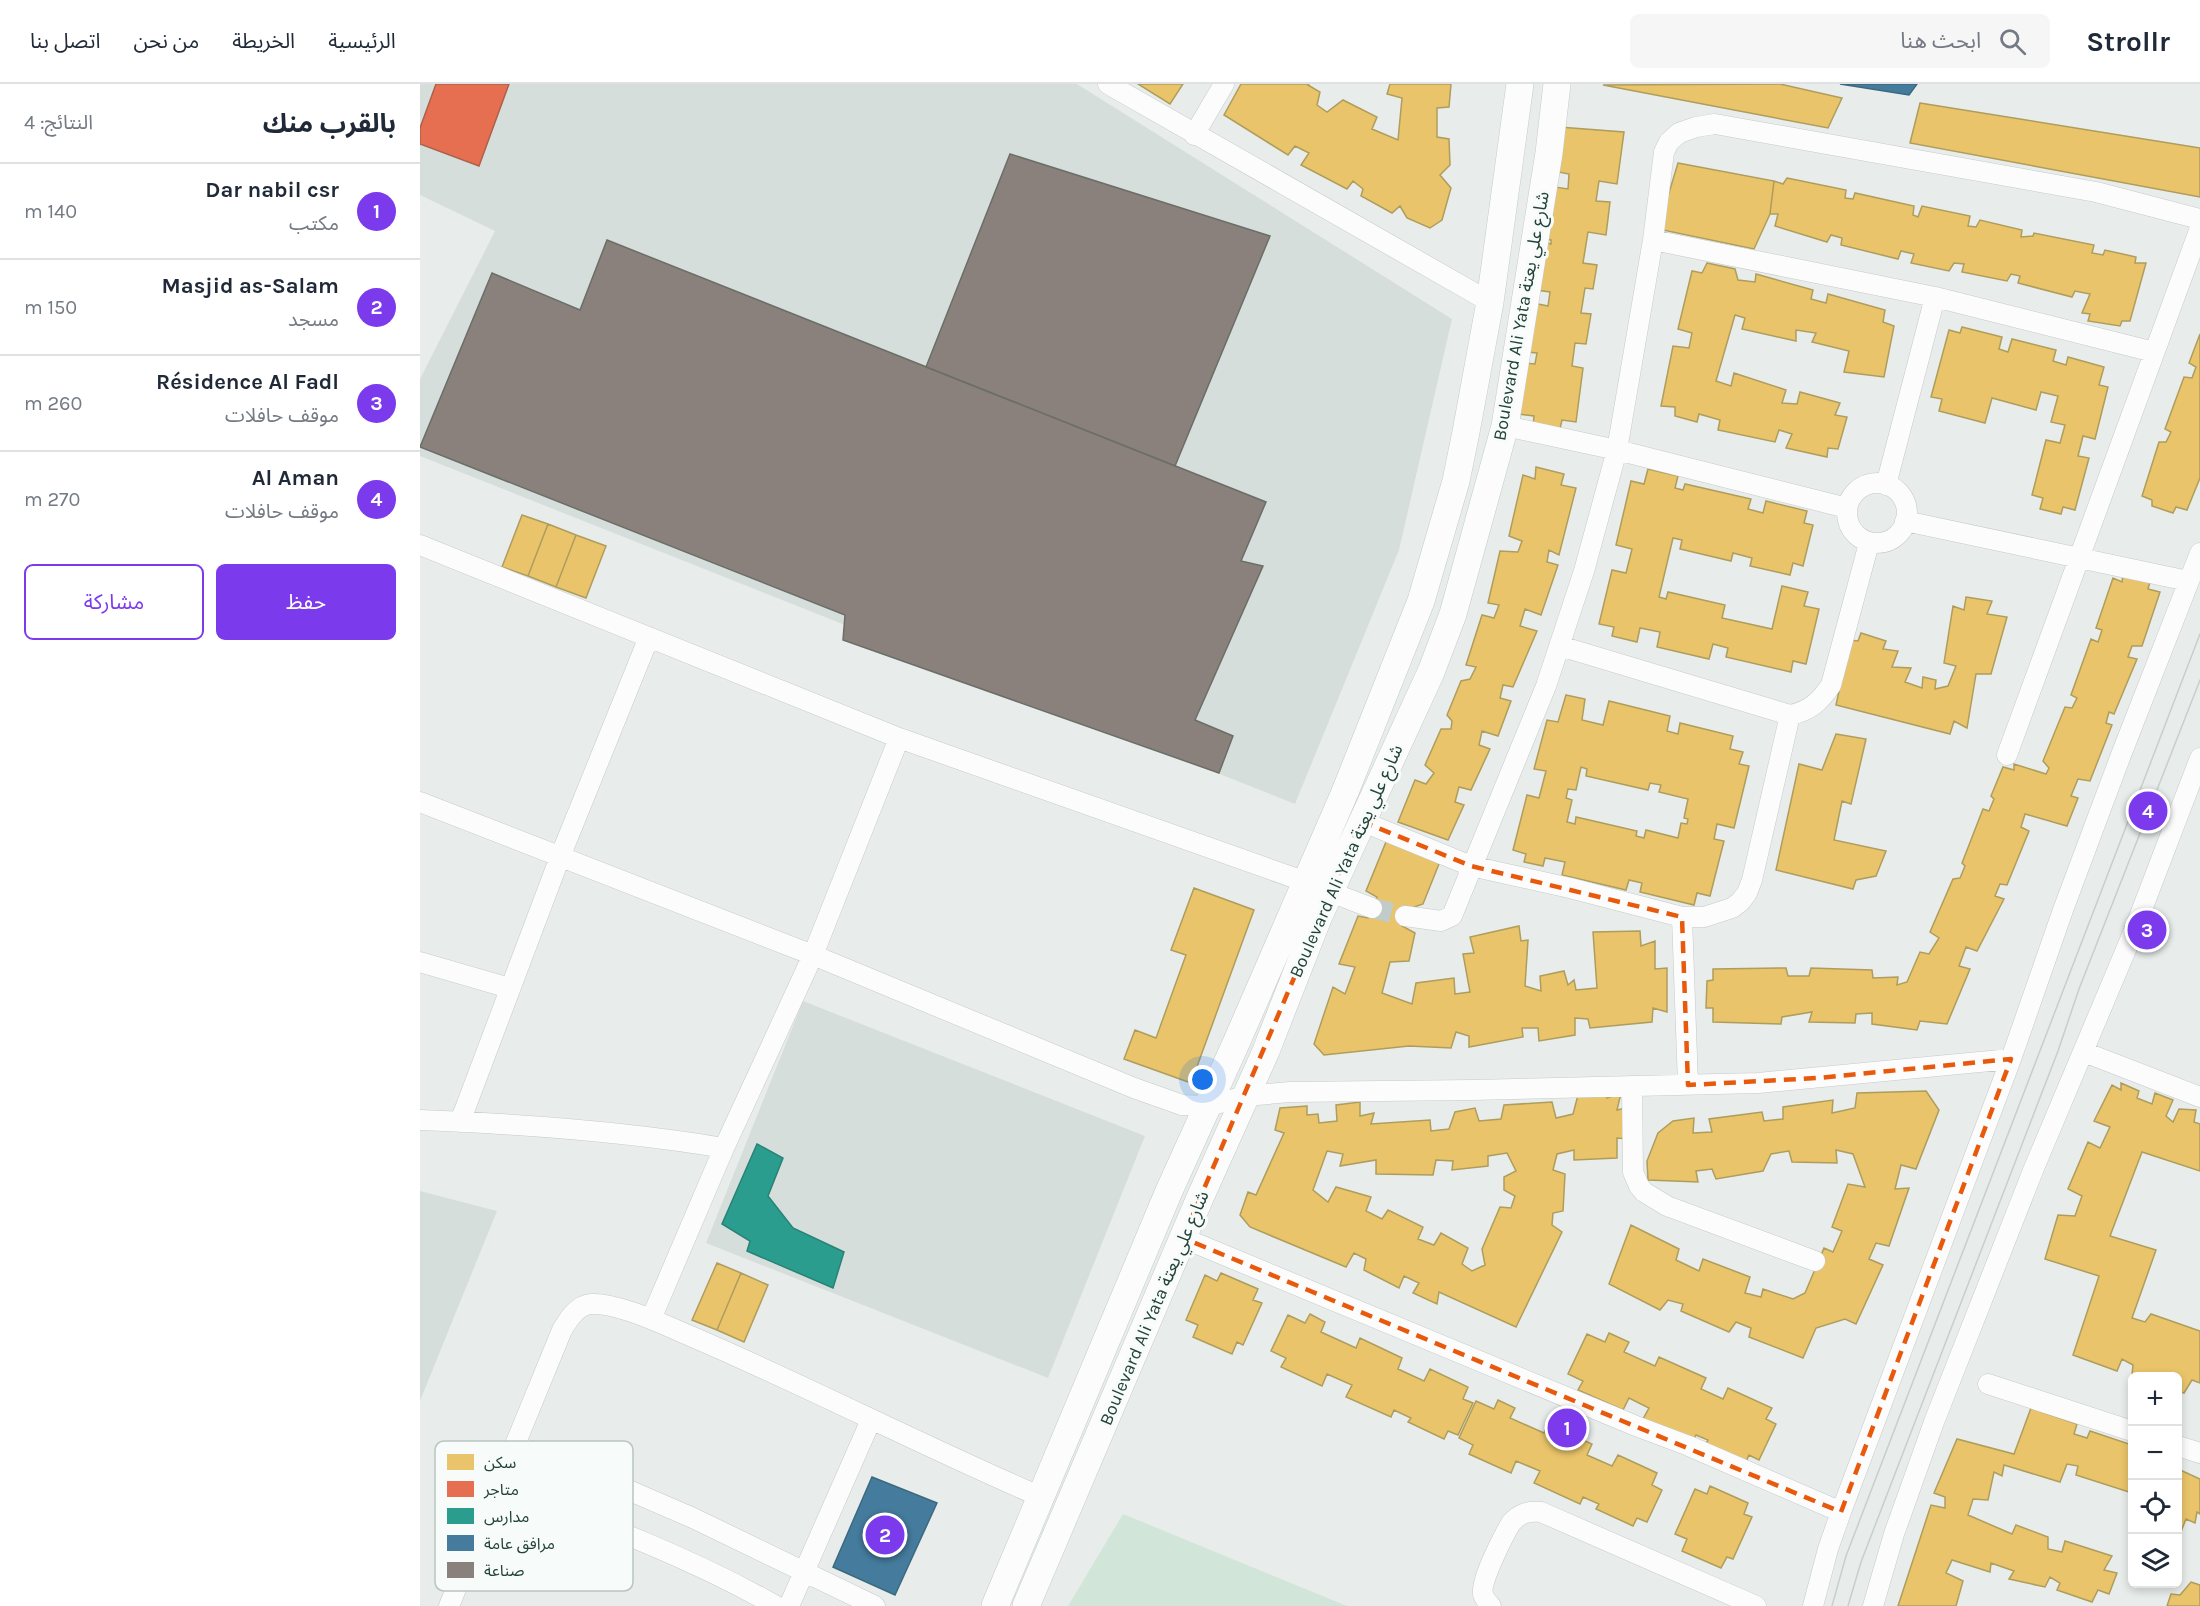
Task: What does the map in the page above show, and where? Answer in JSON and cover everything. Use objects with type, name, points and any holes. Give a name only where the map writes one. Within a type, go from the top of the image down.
[{"type":"street","points":[[1108,84],[1490,302]]},
{"type":"street","points":[[1194,135],[1224,84]]},
{"type":"street","name":"Boulevard Ali Yata شارع علي يعتة","points":[[1026,1606],[1183,1238],[1266,1051],[1317,918],[1318,887],[1345,792],[1420,602],[1456,481],[1490,302],[1520,84]]},
{"type":"street","name":"Boulevard Ali Yata شارع علي يعتة","points":[[994,1606],[1169,1191],[1208,1106],[1318,887],[1361,822],[1431,672],[1453,614],[1505,426],[1549,153],[1557,84]]},
{"type":"street","points":[[1406,916],[1441,921],[1452,915],[1456,908],[1471,866],[1526,738],[1560,646],[1584,571],[1617,450],[1653,240],[1660,169],[1669,142],[1679,133],[1715,124],[2096,192],[2200,219]]},
{"type":"street","points":[[2007,755],[2200,228]]},
{"type":"street","points":[[1653,240],[1935,297],[2154,352]]},
{"type":"street","points":[[1886,485],[1935,297]]},
{"type":"street","points":[[1505,426],[1617,450],[1847,508]]},
{"type":"street","points":[[1869,484],[1886,485],[1900,495],[1906,512],[1905,521],[1902,530],[1895,537],[1878,543],[1869,543],[1859,538],[1851,530],[1847,519],[1847,508],[1850,500],[1861,488],[1869,484]]},
{"type":"street","points":[[1905,521],[2188,581]]},
{"type":"street","points":[[1560,646],[1790,715],[1809,709],[1824,696],[1831,685],[1869,543]]},
{"type":"street","points":[[420,544],[899,738],[1372,908]]},
{"type":"street","points":[[1813,1606],[1828,1549],[1841,1512],[2011,1059],[2067,899],[2200,554]]},
{"type":"street","points":[[460,1122],[560,857],[649,637]]},
{"type":"street","points":[[1361,822],[1471,866],[1570,888],[1682,917],[1704,917],[1732,909],[1747,893],[1790,715]]},
{"type":"street","points":[[651,1319],[724,1148],[813,955],[899,738]]},
{"type":"street","points":[[1873,1606],[1894,1534],[1934,1422],[2034,1168],[2146,901],[2200,758]]},
{"type":"street","points":[[420,802],[813,955],[1160,1098],[1182,1104],[1208,1106],[1246,1096],[1290,1092],[1688,1085],[1818,1078],[2011,1059]]},
{"type":"street","points":[[1682,917],[1688,1085]]},
{"type":"street","points":[[420,962],[509,988]]},
{"type":"street","points":[[2084,1052],[2200,1097]]},
{"type":"street","points":[[1632,1086],[1633,1172],[1644,1192],[1667,1206],[1815,1261]]},
{"type":"street","points":[[420,1120],[573,1129],[724,1148]]},
{"type":"street","points":[[1183,1238],[1689,1446],[1841,1512]]},
{"type":"street","points":[[516,1441],[562,1330],[574,1313],[586,1305],[600,1304],[651,1319],[1039,1496]]},
{"type":"street","points":[[1988,1384],[2128,1429]]},
{"type":"street","points":[[789,1606],[871,1420]]},
{"type":"street","points":[[2182,1447],[2200,1453]]},
{"type":"street","points":[[633,1491],[875,1606]]},
{"type":"street","points":[[1491,1606],[1483,1593],[1483,1585],[1501,1542],[1517,1516],[1531,1511],[1541,1512],[1756,1606]]},
{"type":"street","points":[[633,1538],[742,1587],[776,1606]]},
{"type":"street","points":[[449,1606],[455,1591]]},
{"type":"highlighted area","points":[[1361,821],[1471,866],[1682,917],[1688,1085],[1818,1078],[2011,1059],[1841,1512],[1183,1238]]},
{"type":"shaded area","points":[[420,84],[1077,84],[1452,319],[1399,550],[1295,804],[420,456],[420,379],[495,231],[420,195]]},
{"type":"shaded area","points":[[803,1001],[1145,1136],[1048,1378],[706,1243]]},
{"type":"shaded area","points":[[420,1191],[497,1211],[420,1401]]},
{"type":"green space","points":[[1123,1514],[1347,1606],[1068,1606]]},
{"type":"building: سكن","points":[[1138,84],[1183,84],[1170,104]]},
{"type":"building: سكن","points":[[1241,84],[1309,84],[1320,92],[1317,105],[1327,112],[1343,100],[1377,117],[1372,129],[1398,140],[1402,98],[1387,94],[1390,84],[1451,84],[1449,107],[1437,108],[1437,137],[1449,139],[1450,165],[1440,175],[1451,188],[1442,220],[1430,228],[1407,218],[1400,206],[1392,213],[1361,196],[1363,189],[1353,181],[1347,189],[1301,165],[1309,153],[1295,146],[1288,155],[1224,115]]},
{"type":"building: سكن","points":[[1780,84],[1842,98],[1828,128],[1603,85]]},
{"type":"building: سكن","points":[[1920,103],[2200,148],[2200,197],[1910,143]]},
{"type":"building: سكن","points":[[1559,127],[1624,132],[1617,184],[1599,181],[1596,201],[1610,202],[1606,235],[1588,232],[1583,263],[1597,265],[1593,289],[1585,288],[1581,313],[1591,314],[1586,344],[1575,343],[1572,366],[1583,368],[1576,422],[1562,420],[1560,429],[1533,426],[1534,416],[1518,414],[1525,363],[1535,364],[1537,353],[1526,352],[1533,303],[1548,306],[1550,292],[1536,290],[1543,242],[1551,244],[1551,240],[1541,239],[1548,186],[1568,189],[1569,174],[1553,171]]},
{"type":"building: سكن","points":[[1678,163],[1774,181],[1770,214],[1754,249],[1658,229]]},
{"type":"building: سكن","points":[[1787,178],[1846,190],[1845,198],[1853,199],[1855,193],[1914,206],[1913,215],[1918,217],[1922,206],[1970,216],[1968,226],[1976,227],[1980,220],[2022,230],[2021,237],[2033,236],[2034,233],[2094,245],[2092,253],[2103,255],[2105,250],[2136,257],[2135,263],[2146,263],[2130,321],[2122,321],[2120,326],[2088,321],[2090,314],[2082,313],[2090,294],[2075,291],[2072,297],[2018,283],[2020,276],[2011,274],[2007,281],[1962,272],[1964,264],[1954,263],[1949,271],[1911,263],[1914,254],[1901,251],[1898,259],[1841,245],[1842,238],[1831,235],[1827,242],[1775,226],[1778,214],[1770,214],[1774,181],[1783,184]]},
{"type":"building: سكن","points":[[1707,263],[1735,269],[1738,280],[1755,282],[1756,274],[1813,290],[1811,299],[1826,303],[1828,294],[1885,310],[1883,322],[1894,326],[1884,377],[1844,372],[1849,351],[1812,342],[1816,333],[1796,330],[1796,341],[1742,329],[1745,318],[1735,315],[1716,381],[1731,386],[1734,373],[1786,390],[1782,403],[1797,404],[1800,392],[1840,403],[1835,415],[1847,417],[1838,449],[1828,448],[1827,457],[1786,448],[1792,434],[1779,430],[1775,442],[1718,430],[1720,420],[1699,414],[1697,422],[1675,416],[1675,407],[1661,406],[1673,346],[1689,348],[1692,333],[1678,329],[1692,271],[1702,273]]},
{"type":"building: سكن","points":[[1962,327],[2002,337],[1999,349],[2008,352],[2012,339],[2056,350],[2053,361],[2066,365],[2068,357],[2104,367],[2099,385],[2108,387],[2095,439],[2083,436],[2078,456],[2089,458],[2075,510],[2063,507],[2061,514],[2040,509],[2043,498],[2032,495],[2046,440],[2060,443],[2065,425],[2051,422],[2058,396],[2041,392],[2036,410],[1992,398],[1985,423],[1939,411],[1942,399],[1931,397],[1949,330],[1960,333]]},
{"type":"building: سكن","points":[[2200,334],[2200,478],[2187,510],[2176,507],[2173,513],[2152,506],[2152,500],[2142,496],[2159,442],[2166,442],[2171,432],[2165,429],[2184,377],[2192,378],[2196,367],[2189,363]]},
{"type":"building: سكن","points":[[1536,467],[1564,474],[1561,485],[1576,488],[1559,555],[1549,550],[1547,562],[1558,565],[1541,615],[1525,609],[1520,626],[1537,631],[1513,687],[1503,685],[1500,698],[1511,701],[1498,736],[1482,731],[1479,745],[1490,749],[1471,790],[1459,787],[1455,802],[1464,805],[1448,840],[1398,822],[1415,780],[1426,784],[1434,773],[1425,765],[1441,729],[1451,729],[1452,721],[1447,715],[1461,681],[1470,679],[1476,667],[1466,665],[1482,615],[1494,618],[1499,605],[1488,603],[1500,551],[1518,552],[1522,541],[1509,536],[1523,475],[1535,479]]},
{"type":"building: سكن","points":[[1648,469],[1678,476],[1675,488],[1683,490],[1685,484],[1751,499],[1748,509],[1763,513],[1766,501],[1807,511],[1804,523],[1813,525],[1803,566],[1793,563],[1790,575],[1750,566],[1752,558],[1733,553],[1731,561],[1680,549],[1682,540],[1673,538],[1659,597],[1666,599],[1668,592],[1725,605],[1722,618],[1772,629],[1782,586],[1808,592],[1804,606],[1819,609],[1806,664],[1793,661],[1791,672],[1726,657],[1728,648],[1713,644],[1709,659],[1657,647],[1660,632],[1640,628],[1637,642],[1612,636],[1614,627],[1599,624],[1612,570],[1626,573],[1632,549],[1616,545],[1631,481],[1644,484]]},
{"type":"building: سكن","points":[[522,515],[548,524],[528,576],[502,567]]},
{"type":"building: سكن","points":[[548,524],[576,535],[556,587],[528,576]]},
{"type":"building: سكن","points":[[576,535],[606,546],[586,598],[556,587]]},
{"type":"building: سكن","points":[[2123,574],[2150,582],[2148,589],[2160,592],[2142,646],[2132,646],[2128,657],[2137,659],[2114,714],[2109,712],[2106,723],[2112,725],[2090,781],[2078,779],[2071,796],[2078,798],[2067,826],[2025,814],[2021,827],[2029,831],[2007,885],[2000,884],[1995,896],[2004,899],[1977,951],[1966,947],[1959,966],[1970,969],[1947,1024],[1920,1021],[1917,1030],[1872,1024],[1872,1013],[1856,1014],[1855,1023],[1809,1022],[1812,1012],[1782,1017],[1781,1024],[1713,1022],[1713,1008],[1706,1008],[1707,981],[1713,980],[1713,969],[1786,968],[1788,976],[1809,976],[1811,968],[1872,970],[1873,978],[1898,977],[1897,985],[1907,982],[1920,952],[1929,954],[1939,938],[1930,932],[1953,879],[1960,878],[1965,866],[1962,863],[1983,809],[1989,811],[1994,799],[1991,796],[2003,767],[2014,770],[2014,764],[2046,774],[2049,768],[2043,761],[2065,707],[2072,708],[2077,698],[2071,695],[2091,639],[2098,642],[2102,630],[2096,628],[2113,578],[2122,582]]},
{"type":"building: سكن","points":[[1966,597],[1992,601],[1987,614],[2007,617],[1991,674],[1976,674],[1967,728],[1954,721],[1950,734],[1836,705],[1850,640],[1858,641],[1861,633],[1886,641],[1883,649],[1898,651],[1892,667],[1911,668],[1905,682],[1922,688],[1923,677],[1936,680],[1935,689],[1948,686],[1956,666],[1944,663],[1953,606],[1964,610]]},
{"type":"building: سكن","points":[[1566,695],[1585,699],[1582,720],[1603,725],[1609,701],[1670,716],[1667,731],[1678,734],[1680,723],[1733,736],[1730,749],[1743,752],[1739,764],[1749,766],[1734,828],[1717,824],[1714,839],[1724,841],[1710,896],[1697,893],[1694,905],[1640,892],[1642,883],[1629,880],[1626,890],[1562,875],[1565,862],[1545,858],[1543,866],[1524,862],[1526,854],[1513,850],[1527,795],[1539,798],[1546,771],[1534,769],[1547,720],[1558,722]],"holes":[[[1581,767],[1587,769],[1586,776],[1648,790],[1650,783],[1661,785],[1659,792],[1688,799],[1684,818],[1688,819],[1687,824],[1681,823],[1678,838],[1646,830],[1644,838],[1636,836],[1637,831],[1576,817],[1575,824],[1567,822],[1572,800],[1566,798],[1568,789],[1576,790]]]},
{"type":"building: سكن","points":[[1836,734],[1866,739],[1851,804],[1842,801],[1834,840],[1886,851],[1876,876],[1856,880],[1853,889],[1776,870],[1799,764],[1822,770]]},
{"type":"building: سكن","points":[[1388,837],[1441,859],[1423,904],[1408,909],[1402,926],[1415,933],[1409,961],[1390,962],[1382,993],[1412,1004],[1416,983],[1454,978],[1455,994],[1470,992],[1463,954],[1474,953],[1470,937],[1519,926],[1521,941],[1528,940],[1525,986],[1541,991],[1540,976],[1564,971],[1568,985],[1574,980],[1576,990],[1597,988],[1593,932],[1640,931],[1641,946],[1655,941],[1655,969],[1667,968],[1667,1012],[1653,1008],[1652,1022],[1590,1028],[1588,1019],[1575,1018],[1575,1035],[1539,1041],[1538,1028],[1522,1028],[1523,1037],[1469,1047],[1469,1036],[1456,1032],[1451,1048],[1409,1046],[1324,1055],[1314,1044],[1333,987],[1345,994],[1355,967],[1339,964],[1358,916],[1368,918],[1377,897],[1366,891]]},
{"type":"building: سكن","points":[[1194,888],[1254,910],[1191,1083],[1124,1059],[1135,1030],[1156,1038],[1186,955],[1171,950]]},
{"type":"building: سكن","points":[[2121,1083],[2139,1091],[2137,1098],[2152,1104],[2155,1093],[2173,1100],[2166,1116],[2173,1122],[2179,1109],[2196,1110],[2194,1122],[2200,1124],[2200,1171],[2142,1152],[2110,1236],[2156,1250],[2132,1318],[2145,1322],[2151,1314],[2200,1331],[2200,1383],[2192,1380],[2184,1393],[2182,1392],[2182,1372],[2132,1372],[2133,1365],[2122,1359],[2117,1371],[2073,1355],[2099,1276],[2045,1259],[2058,1215],[2075,1216],[2082,1196],[2068,1189],[2088,1142],[2100,1148],[2110,1127],[2094,1121],[2112,1085],[2121,1090]]},
{"type":"building: سكن","points":[[1606,1084],[1607,1098],[1621,1093],[1617,1110],[1630,1107],[1628,1139],[1617,1138],[1617,1158],[1574,1160],[1574,1150],[1557,1154],[1553,1170],[1565,1174],[1563,1211],[1553,1213],[1552,1225],[1562,1232],[1516,1327],[1439,1292],[1437,1304],[1413,1293],[1419,1283],[1404,1276],[1399,1288],[1364,1270],[1366,1259],[1354,1253],[1346,1267],[1250,1227],[1240,1215],[1248,1192],[1256,1195],[1284,1133],[1275,1130],[1280,1108],[1307,1106],[1307,1115],[1318,1114],[1319,1123],[1337,1121],[1336,1105],[1360,1102],[1360,1116],[1374,1113],[1371,1124],[1430,1120],[1431,1131],[1449,1129],[1455,1112],[1475,1108],[1479,1121],[1501,1119],[1504,1105],[1552,1102],[1556,1118],[1573,1114],[1579,1091]],"holes":[[[1327,1151],[1343,1154],[1340,1166],[1376,1160],[1376,1174],[1433,1175],[1436,1160],[1453,1161],[1452,1170],[1488,1166],[1488,1156],[1507,1153],[1516,1171],[1504,1177],[1504,1190],[1515,1196],[1511,1208],[1500,1207],[1482,1249],[1485,1265],[1472,1271],[1462,1264],[1468,1248],[1441,1233],[1434,1245],[1418,1239],[1423,1227],[1388,1210],[1382,1219],[1366,1211],[1371,1197],[1336,1187],[1328,1202],[1313,1190]]]},
{"type":"building: سكن","points":[[1926,1091],[1939,1110],[1916,1169],[1901,1165],[1895,1189],[1909,1188],[1889,1246],[1876,1243],[1869,1259],[1883,1265],[1856,1324],[1845,1319],[1816,1328],[1803,1358],[1749,1337],[1751,1328],[1736,1322],[1729,1332],[1681,1311],[1683,1304],[1668,1300],[1660,1310],[1609,1284],[1631,1225],[1679,1249],[1676,1260],[1699,1271],[1703,1259],[1750,1277],[1745,1293],[1761,1297],[1763,1289],[1793,1299],[1805,1293],[1824,1248],[1833,1252],[1842,1231],[1832,1227],[1848,1184],[1865,1187],[1853,1154],[1836,1150],[1837,1163],[1792,1162],[1789,1151],[1771,1154],[1763,1171],[1716,1179],[1712,1169],[1696,1171],[1698,1182],[1648,1180],[1647,1161],[1658,1133],[1673,1121],[1694,1118],[1693,1133],[1712,1132],[1709,1119],[1762,1112],[1764,1121],[1783,1119],[1783,1107],[1833,1100],[1832,1113],[1855,1108],[1857,1093]]},
{"type":"building: سكن","points":[[717,1263],[741,1273],[717,1330],[692,1320]]},
{"type":"building: سكن","points":[[741,1273],[768,1285],[744,1342],[717,1330]]},
{"type":"building: سكن","points":[[1221,1273],[1258,1289],[1253,1300],[1262,1303],[1243,1345],[1237,1342],[1232,1354],[1193,1337],[1198,1325],[1186,1320],[1205,1275],[1217,1281]]},
{"type":"building: سكن","points":[[1310,1314],[1325,1322],[1321,1332],[1356,1348],[1360,1338],[1402,1358],[1398,1369],[1424,1381],[1430,1369],[1468,1387],[1463,1399],[1473,1403],[1458,1435],[1448,1431],[1444,1439],[1408,1422],[1411,1418],[1394,1410],[1391,1417],[1346,1397],[1352,1385],[1327,1374],[1322,1386],[1281,1367],[1286,1358],[1271,1351],[1288,1315],[1305,1323]]},
{"type":"building: سكن","points":[[1609,1333],[1629,1342],[1624,1352],[1655,1366],[1659,1357],[1706,1378],[1701,1389],[1723,1399],[1728,1388],[1772,1408],[1766,1419],[1776,1424],[1759,1460],[1749,1455],[1745,1464],[1705,1445],[1708,1440],[1696,1435],[1692,1442],[1643,1419],[1649,1408],[1629,1398],[1623,1410],[1578,1390],[1583,1381],[1568,1374],[1587,1334],[1605,1342]]},
{"type":"building: سكن","points":[[1498,1400],[1515,1408],[1510,1418],[1544,1433],[1548,1424],[1592,1444],[1587,1455],[1612,1466],[1618,1455],[1657,1473],[1652,1485],[1662,1490],[1647,1522],[1637,1518],[1633,1526],[1596,1509],[1599,1504],[1583,1497],[1580,1504],[1534,1483],[1540,1471],[1516,1461],[1511,1473],[1469,1454],[1473,1445],[1459,1438],[1476,1401],[1494,1409]]},
{"type":"building: سكن","points":[[2031,1408],[2077,1424],[2074,1434],[2087,1438],[2090,1431],[2128,1444],[2128,1492],[2076,1475],[2078,1466],[2067,1464],[2060,1482],[2004,1465],[2002,1476],[1994,1472],[1988,1500],[1973,1499],[1968,1515],[2012,1534],[2016,1525],[2048,1537],[2048,1549],[2062,1552],[2065,1541],[2112,1556],[2104,1570],[2117,1573],[2109,1594],[2098,1590],[2092,1602],[2057,1590],[2060,1583],[2050,1577],[2045,1587],[2009,1579],[2014,1571],[1991,1563],[1990,1572],[1952,1560],[1946,1573],[1963,1581],[1956,1606],[1898,1606],[1931,1505],[1945,1508],[1945,1497],[1934,1493],[1957,1439],[2014,1454]]},
{"type":"building: سكن","points":[[2182,1471],[2200,1479],[2200,1514],[2197,1512],[2195,1523],[2186,1519],[2182,1529]]},
{"type":"building: سكن","points":[[1710,1486],[1748,1503],[1744,1514],[1752,1517],[1733,1559],[1727,1557],[1721,1568],[1682,1551],[1687,1539],[1675,1534],[1695,1489],[1707,1494]]},
{"type":"building: سكن","points":[[2191,1582],[2200,1585],[2200,1606],[2167,1606],[2171,1594],[2180,1595]]},
{"type":"building: متاجر","points":[[436,84],[509,84],[479,166],[420,144],[420,128]]},
{"type":"building: مدارس","points":[[757,1144],[783,1158],[768,1196],[793,1228],[844,1252],[833,1288],[747,1251],[750,1241],[722,1224]]},
{"type":"building: مرافق عامة","points":[[1840,84],[1917,84],[1909,95]]},
{"type":"building: مرافق عامة","points":[[872,1477],[937,1503],[895,1595],[833,1567]]},
{"type":"building: صناعة","points":[[1010,154],[1270,236],[1175,466],[926,367]]},
{"type":"building: صناعة","points":[[607,240],[1266,502],[1241,561],[1263,566],[1195,720],[1233,736],[1219,773],[843,640],[845,615],[420,447],[492,273],[580,310]]},
{"type":"tunnel","points":[[1372,908],[1405,916]]},
{"type":"tram line","points":[[1832,1606],[1846,1556],[2200,634]]},
{"type":"tram line","points":[[1848,1606],[1861,1562],[2058,1051],[2079,989],[2200,680]]},
{"type":"place","name":"Al Aman","points":[[2148,811]]},
{"type":"place","name":"Résidence Al Fadl","points":[[2147,930]]},
{"type":"place","name":"Dar nabil csr","points":[[1567,1428]]},
{"type":"place","name":"Masjid as-Salam","points":[[885,1535]]}]
